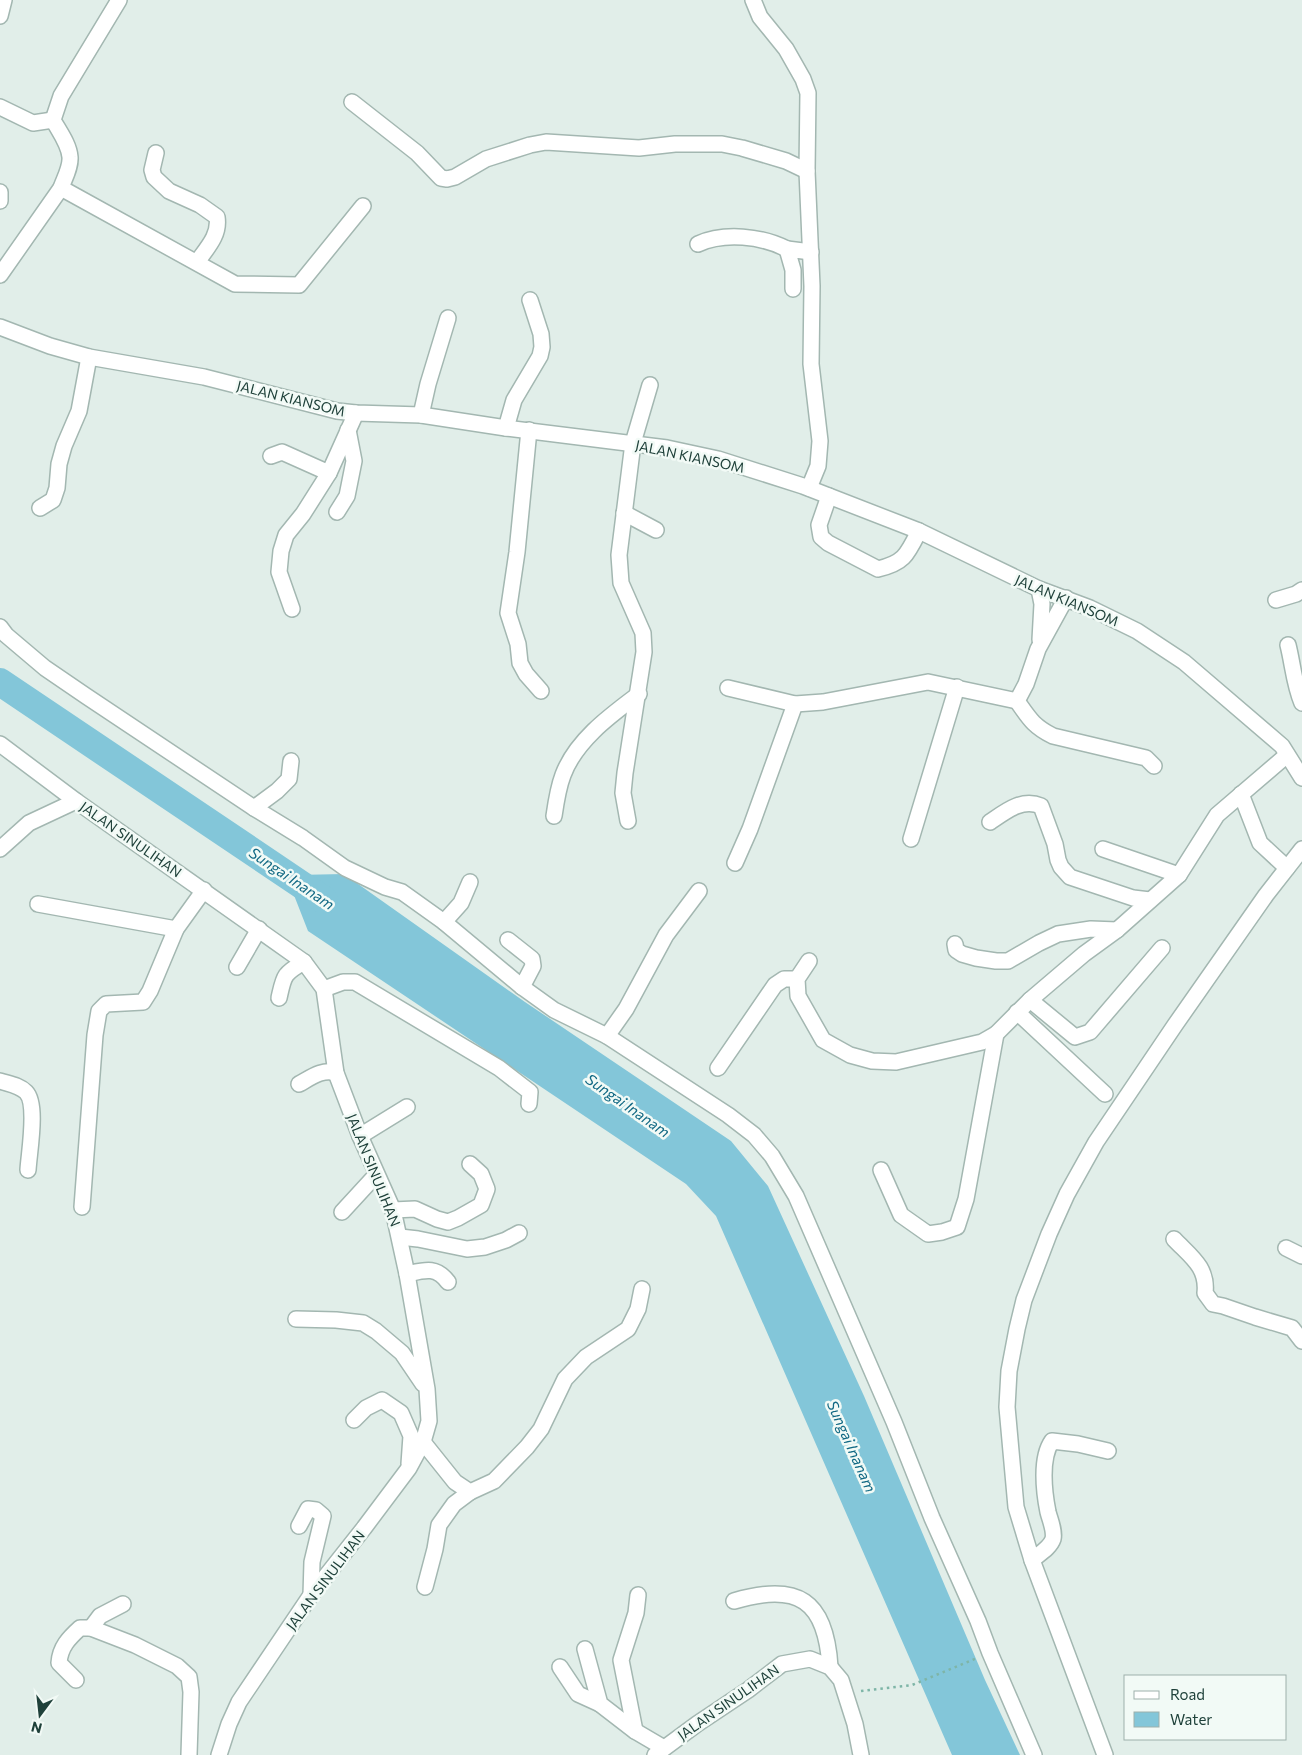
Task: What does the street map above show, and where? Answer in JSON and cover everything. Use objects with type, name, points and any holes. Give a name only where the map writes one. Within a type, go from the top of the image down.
[{"type":"street","points":[[0,16],[4,0]]},
{"type":"street","points":[[0,276],[61,188],[70,157],[65,142],[53,120],[61,96],[120,0]]},
{"type":"street","points":[[753,0],[760,17],[786,49],[803,79],[808,93],[808,171],[812,286],[811,364],[820,441],[818,466],[810,488]]},
{"type":"street","points":[[352,102],[417,153],[441,178],[447,179],[455,178],[486,159],[546,142],[639,148],[675,144],[722,144],[786,161],[808,171]]},
{"type":"street","points":[[0,107],[33,123],[53,120]]},
{"type":"street","points":[[156,153],[152,170],[154,177],[168,191],[200,205],[216,217],[218,226],[216,235],[197,262]]},
{"type":"street","points":[[61,188],[235,284],[299,285],[364,206]]},
{"type":"street","points":[[0,192],[0,201]]},
{"type":"street","points":[[698,244],[706,240],[750,237],[774,242],[787,249],[811,252]]},
{"type":"street","points":[[787,249],[793,270],[793,289]]},
{"type":"street","points":[[506,428],[514,400],[540,356],[542,347],[541,334],[530,300]]},
{"type":"street","points":[[421,415],[428,384],[448,318]]},
{"type":"street","name":"JALAN KIANSOM","points":[[0,327],[50,346],[89,357],[204,377],[337,411],[356,414],[421,415],[506,428],[667,448],[718,459],[810,488],[918,531],[1039,589],[1090,608],[1137,631],[1184,662],[1282,746],[1302,778]]},
{"type":"street","points":[[40,508],[53,500],[57,488],[59,464],[64,446],[79,411],[89,357]]},
{"type":"street","points":[[628,821],[624,783],[644,652],[643,633],[621,583],[619,555],[633,444],[650,385]]},
{"type":"street","points":[[292,609],[278,572],[281,551],[286,535],[303,514],[329,473],[356,414]]},
{"type":"street","points":[[337,512],[346,496],[354,461],[348,430]]},
{"type":"street","points":[[529,430],[517,552],[508,613],[512,631],[518,644],[520,663],[526,674],[541,691]]},
{"type":"street","points":[[271,456],[282,452],[329,473]]},
{"type":"street","points":[[829,496],[819,524],[821,537],[828,543],[878,569],[893,566],[903,559],[918,531]]},
{"type":"street","points":[[624,513],[656,530]]},
{"type":"street","points":[[1038,649],[1042,613],[1039,589]]},
{"type":"street","points":[[1276,600],[1296,594],[1302,590]]},
{"type":"street","points":[[1017,701],[1026,684],[1038,649],[1066,598]]},
{"type":"street","points":[[0,627],[6,635],[45,668],[254,808],[303,838],[345,868],[384,887],[402,892],[444,922],[522,987],[554,1010],[606,1036],[728,1115],[754,1135],[772,1156],[796,1196],[894,1422],[932,1518],[978,1621],[1034,1755]]},
{"type":"street","points":[[1288,645],[1295,686],[1302,703]]},
{"type":"street","points":[[728,688],[794,704],[823,702],[928,682],[957,687],[1017,701],[1033,724],[1053,736],[1146,758],[1154,766]]},
{"type":"street","points":[[911,839],[957,687]]},
{"type":"street","points":[[554,816],[558,790],[564,773],[576,752],[600,724],[639,694]]},
{"type":"street","points":[[735,863],[750,829],[794,704]]},
{"type":"street","name":"JALAN SINULIHAN","points":[[0,744],[76,801],[304,962],[324,989],[336,1073],[376,1175],[393,1210],[400,1237],[427,1389],[430,1421],[423,1442],[408,1468],[311,1595],[239,1702],[229,1724],[219,1755]]},
{"type":"street","points":[[809,961],[797,979],[798,996],[823,1040],[850,1056],[896,1062],[982,1042],[996,1034],[1030,1000],[1084,954],[1117,930],[1179,875],[1217,815],[1287,755]]},
{"type":"street","points":[[254,808],[277,791],[289,779],[291,761]]},
{"type":"street","points":[[1241,794],[1260,843],[1287,868]]},
{"type":"street","points":[[0,849],[30,823],[76,801]]},
{"type":"street","points":[[990,822],[1016,805],[1033,803],[1041,806],[1055,844],[1058,860],[1061,867],[1070,877],[1133,898],[1150,900]]},
{"type":"street","points":[[1103,849],[1179,875]]},
{"type":"street","points":[[1104,1755],[1032,1560],[1016,1507],[1006,1407],[1009,1371],[1017,1328],[1035,1268],[1067,1194],[1096,1142],[1266,895],[1302,849]]},
{"type":"street","points":[[444,922],[461,903],[470,882]]},
{"type":"street","points":[[82,1207],[95,1035],[99,1011],[106,1004],[143,1002],[150,991],[176,929],[204,890]]},
{"type":"street","points":[[606,1036],[626,1009],[666,935],[699,891]]},
{"type":"street","points":[[38,904],[176,929]]},
{"type":"street","points":[[955,944],[956,950],[962,954],[996,962],[1008,961],[1040,942],[1058,934],[1091,928],[1117,930]]},
{"type":"street","points":[[236,967],[259,929]]},
{"type":"street","points":[[508,940],[532,959],[533,966],[522,987]]},
{"type":"street","points":[[1030,1000],[1075,1037],[1090,1032],[1162,948]]},
{"type":"street","points":[[279,998],[283,978],[288,971],[304,962]]},
{"type":"street","points":[[718,1068],[775,985],[784,979],[797,979]]},
{"type":"street","points":[[324,989],[343,982],[355,982],[499,1068],[530,1092],[529,1104]]},
{"type":"street","points":[[1017,1012],[1105,1094]]},
{"type":"street","points":[[881,1170],[901,1215],[928,1234],[957,1227],[966,1198],[996,1034]]},
{"type":"street","points":[[299,1084],[318,1074],[330,1071],[336,1073]]},
{"type":"street","points":[[0,1081],[27,1092],[33,1109],[28,1170]]},
{"type":"street","points":[[360,1136],[407,1107]]},
{"type":"street","points":[[393,1210],[414,1209],[448,1222],[481,1205],[487,1189],[481,1174],[470,1164]]},
{"type":"street","points":[[342,1212],[376,1175]]},
{"type":"street","points":[[400,1237],[467,1249],[485,1247],[506,1240],[519,1233]]},
{"type":"street","points":[[1174,1239],[1202,1269],[1206,1282],[1205,1293],[1213,1304],[1292,1328],[1302,1340]]},
{"type":"street","points":[[1286,1248],[1302,1256]]},
{"type":"street","points":[[408,1274],[427,1269],[442,1274],[448,1282]]},
{"type":"street","points":[[425,1587],[439,1525],[454,1504],[470,1492],[494,1481],[527,1447],[541,1429],[565,1379],[586,1357],[628,1329],[638,1309],[642,1289]]},
{"type":"street","points":[[296,1319],[363,1323],[376,1331],[402,1353],[427,1389]]},
{"type":"street","points":[[354,1420],[366,1408],[382,1400],[401,1413],[411,1436],[408,1468]]},
{"type":"street","points":[[1032,1560],[1050,1545],[1054,1537],[1047,1508],[1044,1462],[1052,1440],[1108,1451]]},
{"type":"street","points":[[423,1442],[455,1482],[470,1492]]},
{"type":"street","points":[[299,1526],[308,1509],[316,1510],[323,1516],[312,1562],[311,1595]]},
{"type":"street","points":[[734,1601],[780,1594],[796,1596],[815,1610],[825,1630],[829,1647],[830,1667],[841,1680],[845,1692],[855,1724],[861,1755]]},
{"type":"street","points":[[635,1731],[622,1660],[636,1613],[638,1595]]},
{"type":"street","points":[[91,1628],[100,1616],[123,1604]]},
{"type":"street","points":[[76,1680],[59,1663],[59,1652],[70,1636],[80,1628],[91,1628],[135,1645],[177,1666],[189,1677],[191,1692],[189,1755]]},
{"type":"street","points":[[585,1649],[600,1704]]},
{"type":"street","name":"JALAN SINULIHAN","points":[[659,1752],[782,1664],[810,1659],[830,1667]]},
{"type":"street","points":[[560,1667],[578,1694],[600,1704],[659,1752]]},
{"type":"path","points":[[845,1692],[912,1685],[990,1653]]},
{"type":"water","points":[[344,874],[525,1002],[731,1141],[768,1186],[864,1396],[985,1680],[1020,1755],[952,1755],[716,1216],[686,1184],[308,931],[290,885],[296,875]]},
{"type":"waterway","name":"Sungai Inanam","points":[[0,682],[324,900]]}]
